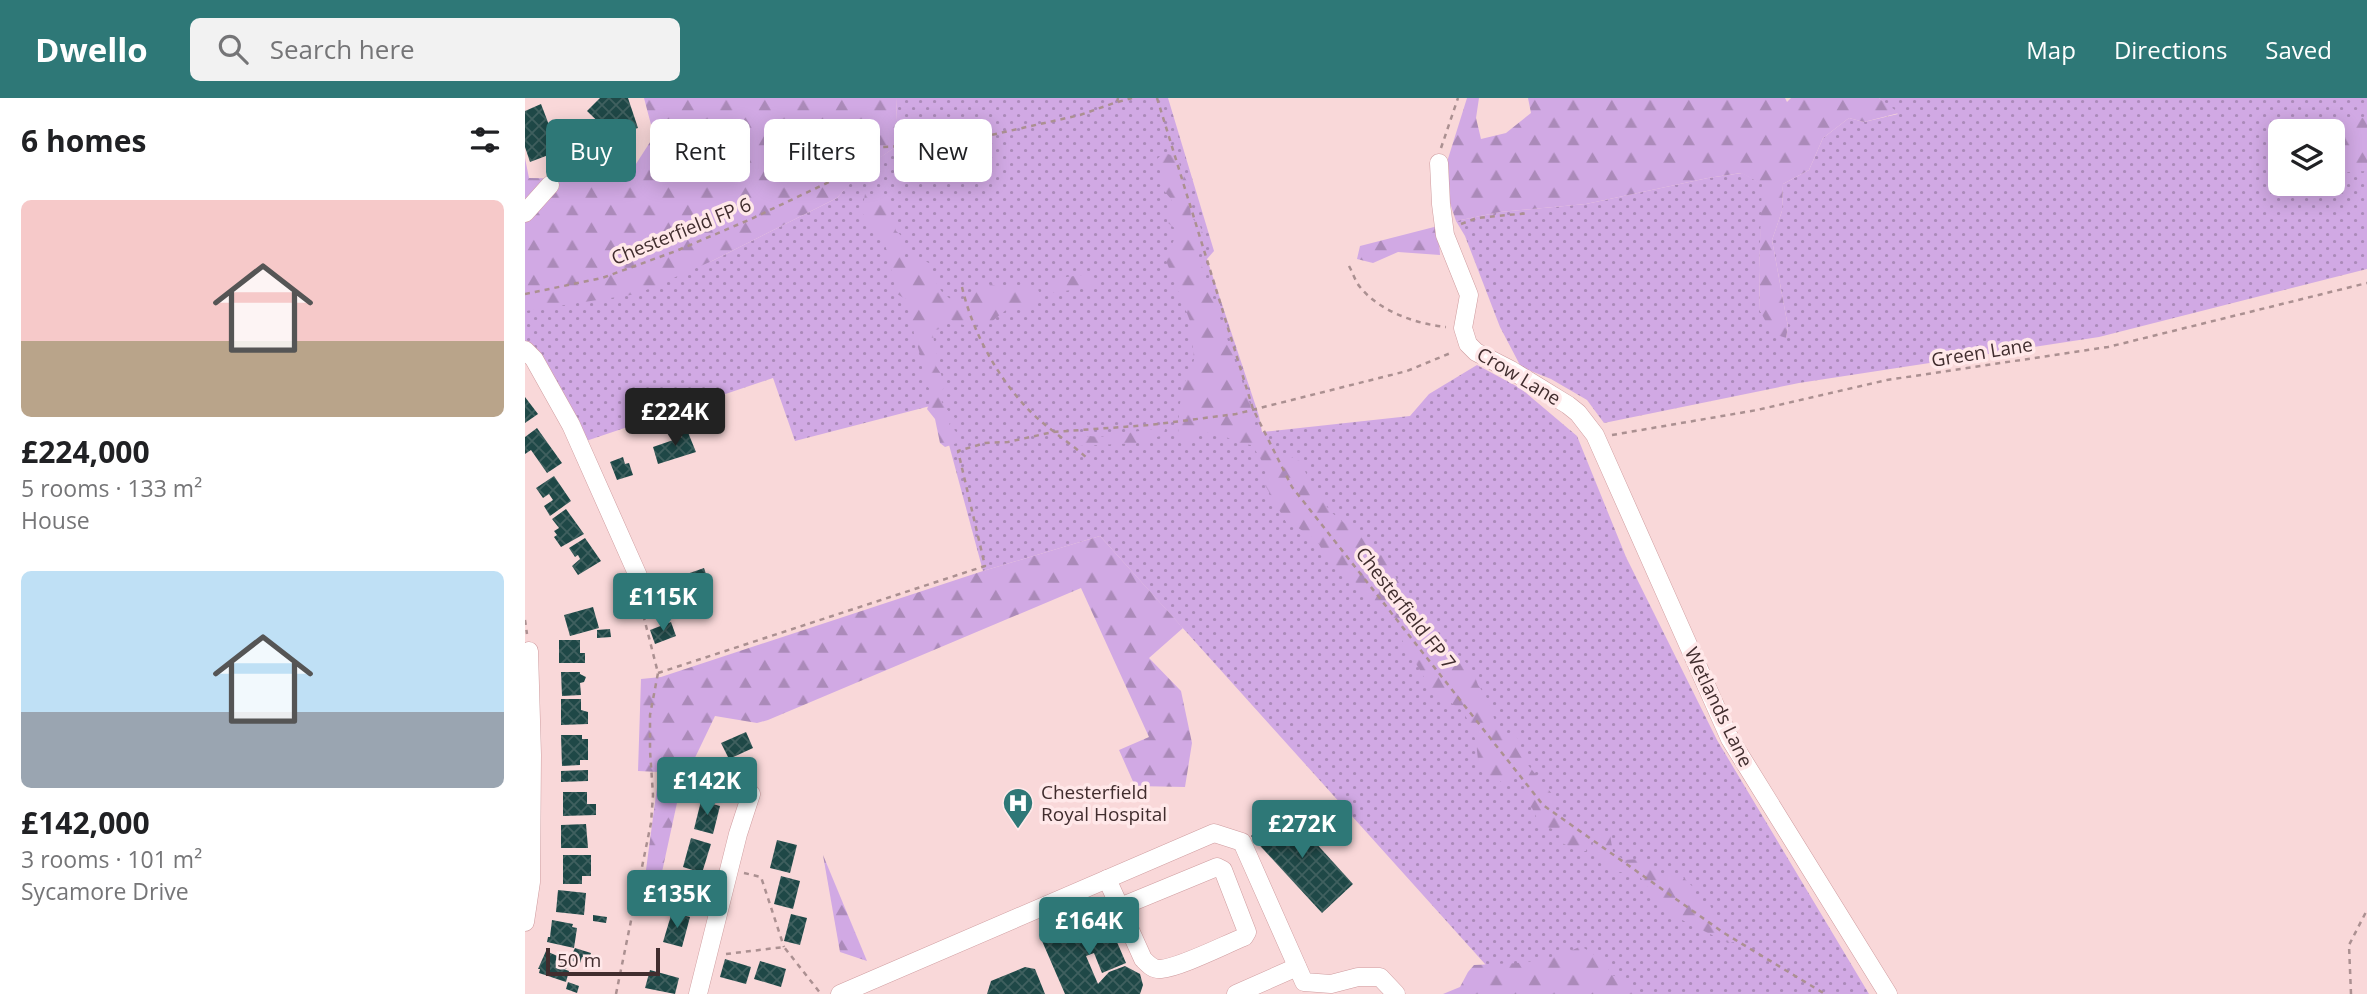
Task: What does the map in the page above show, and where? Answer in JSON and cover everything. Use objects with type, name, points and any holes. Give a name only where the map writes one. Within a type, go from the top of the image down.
[{"type":"street","name":"Crow Lane","points":[[1439,163],[1444,229],[1469,295],[1463,328],[1468,344],[1476,352],[1568,405],[1578,413],[1599,442]]},
{"type":"street","points":[[525,213],[549,185]]},
{"type":"street","points":[[525,350],[534,359],[571,425],[643,587]]},
{"type":"street","name":"Wetlands Lane","points":[[1599,442],[1730,739],[1888,994]]},
{"type":"street","points":[[525,922],[531,882],[529,651]]},
{"type":"street","points":[[698,994],[751,794]]},
{"type":"street","points":[[840,994],[1214,832],[1242,842],[1304,982],[1331,984],[1358,977],[1380,977],[1396,994]]},
{"type":"street","points":[[1107,879],[1143,959],[1151,967],[1160,969],[1244,937],[1247,932],[1223,870],[1217,867],[1120,907]]},
{"type":"street","points":[[1236,994],[1297,967]]},
{"type":"path","name":"Chesterfield FP 6","points":[[525,294],[602,278],[676,251],[751,219],[828,181],[882,147],[951,144],[1068,118],[1117,100],[1132,98]]},
{"type":"path","name":"Chesterfield FP 7","points":[[1157,98],[1253,410],[1292,487],[1543,805],[1724,933],[1825,994]]},
{"type":"path","points":[[1439,163],[1458,98]]},
{"type":"path","points":[[1444,229],[1477,218],[1529,214]]},
{"type":"path","points":[[1349,267],[1359,285],[1371,298],[1395,313],[1427,325],[1463,328]]},
{"type":"path","name":"Green Lane","points":[[1599,442],[1615,434],[1757,410],[1887,380],[2108,347],[2367,283]]},
{"type":"path","points":[[962,287],[979,338],[1025,406],[1087,458]]},
{"type":"path","points":[[615,994],[651,823],[653,795],[650,715],[658,673],[985,566],[958,451],[985,443],[1009,442],[1053,432],[1150,425],[1235,414],[1407,370],[1450,354]]},
{"type":"path","points":[[729,871],[761,877],[785,947],[821,994]]},
{"type":"path","points":[[2351,994],[2349,945],[2367,910]]},
{"type":"path","points":[[708,956],[785,947]]},
{"type":"green space","points":[[644,98],[896,98],[894,148],[880,158],[880,119],[764,119],[764,182],[851,182],[837,198],[712,261],[637,294],[525,311],[525,158],[529,178],[546,178],[546,182],[636,182],[636,164],[650,142],[650,182],[750,182],[750,119],[650,121]]},
{"type":"green space","points":[[896,98],[1168,98],[1214,251],[1207,259],[1262,432],[1410,416],[1429,394],[1477,365],[1520,388],[1577,436],[1626,557],[1717,740],[1869,994],[1512,994],[1100,536],[983,571],[938,404],[795,441],[773,378],[583,442],[525,342],[525,310],[712,261],[837,198],[851,182],[880,182],[880,157],[894,148],[894,182],[992,182],[992,119],[897,119]]},
{"type":"green space","points":[[1467,98],[1479,98],[1476,118],[1481,139],[1506,133],[1531,113],[1528,98],[1785,98],[1787,102],[1791,98],[1879,98],[1899,113],[1864,122],[1849,118],[1823,138],[1809,170],[1783,184],[1782,211],[1772,240],[1788,327],[1786,338],[1772,333],[1760,311],[1762,184],[1741,173],[1586,204],[1500,212],[1456,221],[1448,197],[1447,162]]},
{"type":"green space","points":[[1879,98],[2367,98],[2367,269],[2099,337],[1799,383],[1604,423],[1587,400],[1551,379],[1521,367],[1500,327],[1465,236],[1456,221],[1500,212],[1586,204],[1742,173],[1763,184],[1760,311],[1786,338],[1788,327],[1772,240],[1782,211],[1783,184],[1809,170],[1823,138],[1849,118],[1864,122],[1898,114]]},
{"type":"green space","points":[[2367,117],[2367,171],[2345,172],[2345,121]]},
{"type":"green space","points":[[1164,153],[1178,157],[1181,171],[1188,183],[1191,217],[1200,226],[1207,244],[1198,255],[1250,404],[1257,433],[1274,449],[1302,462],[1310,485],[1331,512],[1384,556],[1408,599],[1428,609],[1444,646],[1460,656],[1472,669],[1503,734],[1516,735],[1527,764],[1558,801],[1552,814],[1574,820],[1585,828],[1588,842],[1586,851],[1575,852],[1571,847],[1559,842],[1562,826],[1556,830],[1540,825],[1532,808],[1524,803],[1527,789],[1522,775],[1513,772],[1505,784],[1487,774],[1478,760],[1476,741],[1464,712],[1431,689],[1386,613],[1346,573],[1331,565],[1317,541],[1286,522],[1265,485],[1266,468],[1252,445],[1240,444],[1218,433],[1204,432],[1194,439],[1178,440],[1179,408],[1184,384],[1194,360],[1190,321],[1165,258],[1177,230],[1168,223],[1167,218],[1173,208],[1171,199],[1165,192],[1157,159]]},
{"type":"green space","points":[[865,194],[886,199],[896,231],[905,239],[901,259],[906,263],[917,257],[929,263],[933,276],[946,296],[958,302],[991,284],[1009,289],[1038,289],[1041,298],[1025,308],[1006,310],[990,323],[967,326],[954,322],[946,315],[943,328],[932,331],[937,356],[934,363],[945,386],[941,399],[955,418],[949,424],[958,434],[957,443],[945,447],[940,443],[935,419],[927,409],[932,392],[923,381],[922,361],[914,334],[909,301],[897,294],[884,240],[872,231],[862,212]]},
{"type":"green space","points":[[1438,226],[1440,255],[1398,252],[1373,263],[1357,259],[1360,246]]},
{"type":"green space","points":[[1090,274],[1097,280],[1092,287],[1051,293],[1051,284],[1058,278]]},
{"type":"green space","points":[[1166,427],[1163,435],[1138,443],[1079,446],[1074,440],[1089,436],[1100,437]]},
{"type":"green space","points":[[1100,536],[1183,628],[1149,658],[1181,691],[1192,743],[1185,787],[1135,786],[1119,750],[1149,737],[1081,588],[768,720],[757,723],[715,716],[680,789],[662,872],[646,870],[659,772],[638,771],[641,679],[661,677],[983,571]]},
{"type":"green space","points":[[1595,832],[1610,835],[1613,852],[1624,860],[1641,859],[1657,877],[1683,877],[1693,887],[1698,900],[1709,903],[1719,925],[1736,933],[1734,942],[1728,943],[1666,912],[1637,873],[1608,868],[1592,848]]},
{"type":"green space","points":[[823,855],[867,961],[840,952]]},
{"type":"green space","points":[[1581,946],[1608,964],[1608,974],[1631,981],[1637,994],[1443,994],[1460,987],[1474,965],[1541,960]]},
{"type":"building","points":[[600,98],[628,98],[635,119],[595,119],[587,111]]},
{"type":"building","points":[[541,104],[547,119],[546,156],[530,162],[525,147],[525,111]]},
{"type":"building","points":[[525,397],[538,414],[525,423]]},
{"type":"building","points":[[682,427],[687,430],[696,452],[658,464],[653,447],[682,437]]},
{"type":"building","points":[[537,428],[562,463],[547,473],[531,450],[525,454],[525,437]]},
{"type":"building","points":[[623,457],[625,464],[629,463],[633,475],[617,480],[610,462]]},
{"type":"building","points":[[554,476],[571,501],[550,516],[544,506],[553,500],[549,494],[543,498],[536,488]]},
{"type":"building","points":[[566,509],[584,534],[561,547],[554,537],[557,535],[554,531],[559,528],[552,519]]},
{"type":"building","points":[[585,538],[601,561],[578,575],[572,566],[580,559],[578,555],[575,557],[569,548]]},
{"type":"building","points":[[704,568],[709,583],[688,589],[684,575]]},
{"type":"building","points":[[593,607],[599,628],[570,636],[564,615]]},
{"type":"building","points":[[671,622],[676,636],[655,644],[650,630]]},
{"type":"building","points":[[610,629],[611,637],[597,638],[597,630]]},
{"type":"building","points":[[559,640],[580,640],[580,653],[585,653],[585,663],[559,663]]},
{"type":"building","points":[[561,672],[580,672],[586,677],[584,682],[580,683],[581,695],[562,696]]},
{"type":"building","points":[[561,699],[581,699],[581,710],[588,712],[588,724],[561,725]]},
{"type":"building","points":[[746,732],[753,748],[729,759],[721,743]]},
{"type":"building","points":[[561,735],[582,735],[582,739],[588,739],[588,760],[580,760],[580,765],[562,766]]},
{"type":"building","points":[[713,766],[732,771],[725,799],[706,794]]},
{"type":"building","points":[[588,770],[588,781],[561,782],[561,771]]},
{"type":"building","points":[[563,792],[587,792],[587,804],[596,804],[596,815],[563,816]]},
{"type":"building","points":[[701,801],[720,806],[713,834],[694,829]]},
{"type":"building","points":[[1283,807],[1353,884],[1322,913],[1251,836]]},
{"type":"building","points":[[586,824],[588,848],[561,848],[561,825]]},
{"type":"building","points":[[691,838],[711,844],[702,873],[683,867]]},
{"type":"building","points":[[777,840],[797,845],[790,873],[770,868]]},
{"type":"building","points":[[563,855],[591,855],[591,876],[582,876],[582,884],[563,884]]},
{"type":"building","points":[[682,875],[700,881],[691,908],[673,903]]},
{"type":"building","points":[[781,876],[800,881],[793,909],[774,904]]},
{"type":"building","points":[[558,890],[586,893],[584,915],[556,912]]},
{"type":"building","points":[[1102,907],[1126,963],[1102,973],[1094,953],[1086,956],[1098,984],[1109,972],[1125,966],[1140,974],[1143,985],[1140,994],[1065,994],[1039,934]]},
{"type":"building","points":[[672,912],[690,917],[682,947],[663,942]]},
{"type":"building","points":[[791,914],[807,918],[800,945],[784,941]]},
{"type":"building","points":[[593,915],[607,917],[606,923],[593,921]]},
{"type":"building","points":[[552,920],[573,924],[572,927],[577,928],[574,948],[547,942]]},
{"type":"building","points":[[575,948],[591,953],[589,959],[582,957],[580,963],[569,960]]},
{"type":"building","points":[[546,951],[569,961],[566,969],[561,968],[569,971],[566,982],[539,973],[538,969]]},
{"type":"building","points":[[725,959],[751,967],[746,984],[720,977]]},
{"type":"building","points":[[760,961],[786,969],[781,987],[754,979]]},
{"type":"building","points":[[1025,967],[1035,969],[1045,994],[987,994],[991,981]]},
{"type":"building","points":[[650,970],[679,978],[675,994],[645,988]]},
{"type":"building","points":[[568,982],[579,986],[577,993],[566,989]]},
{"type":"place","name":"Chesterfield Royal Hospital","points":[[1018,830]]}]
